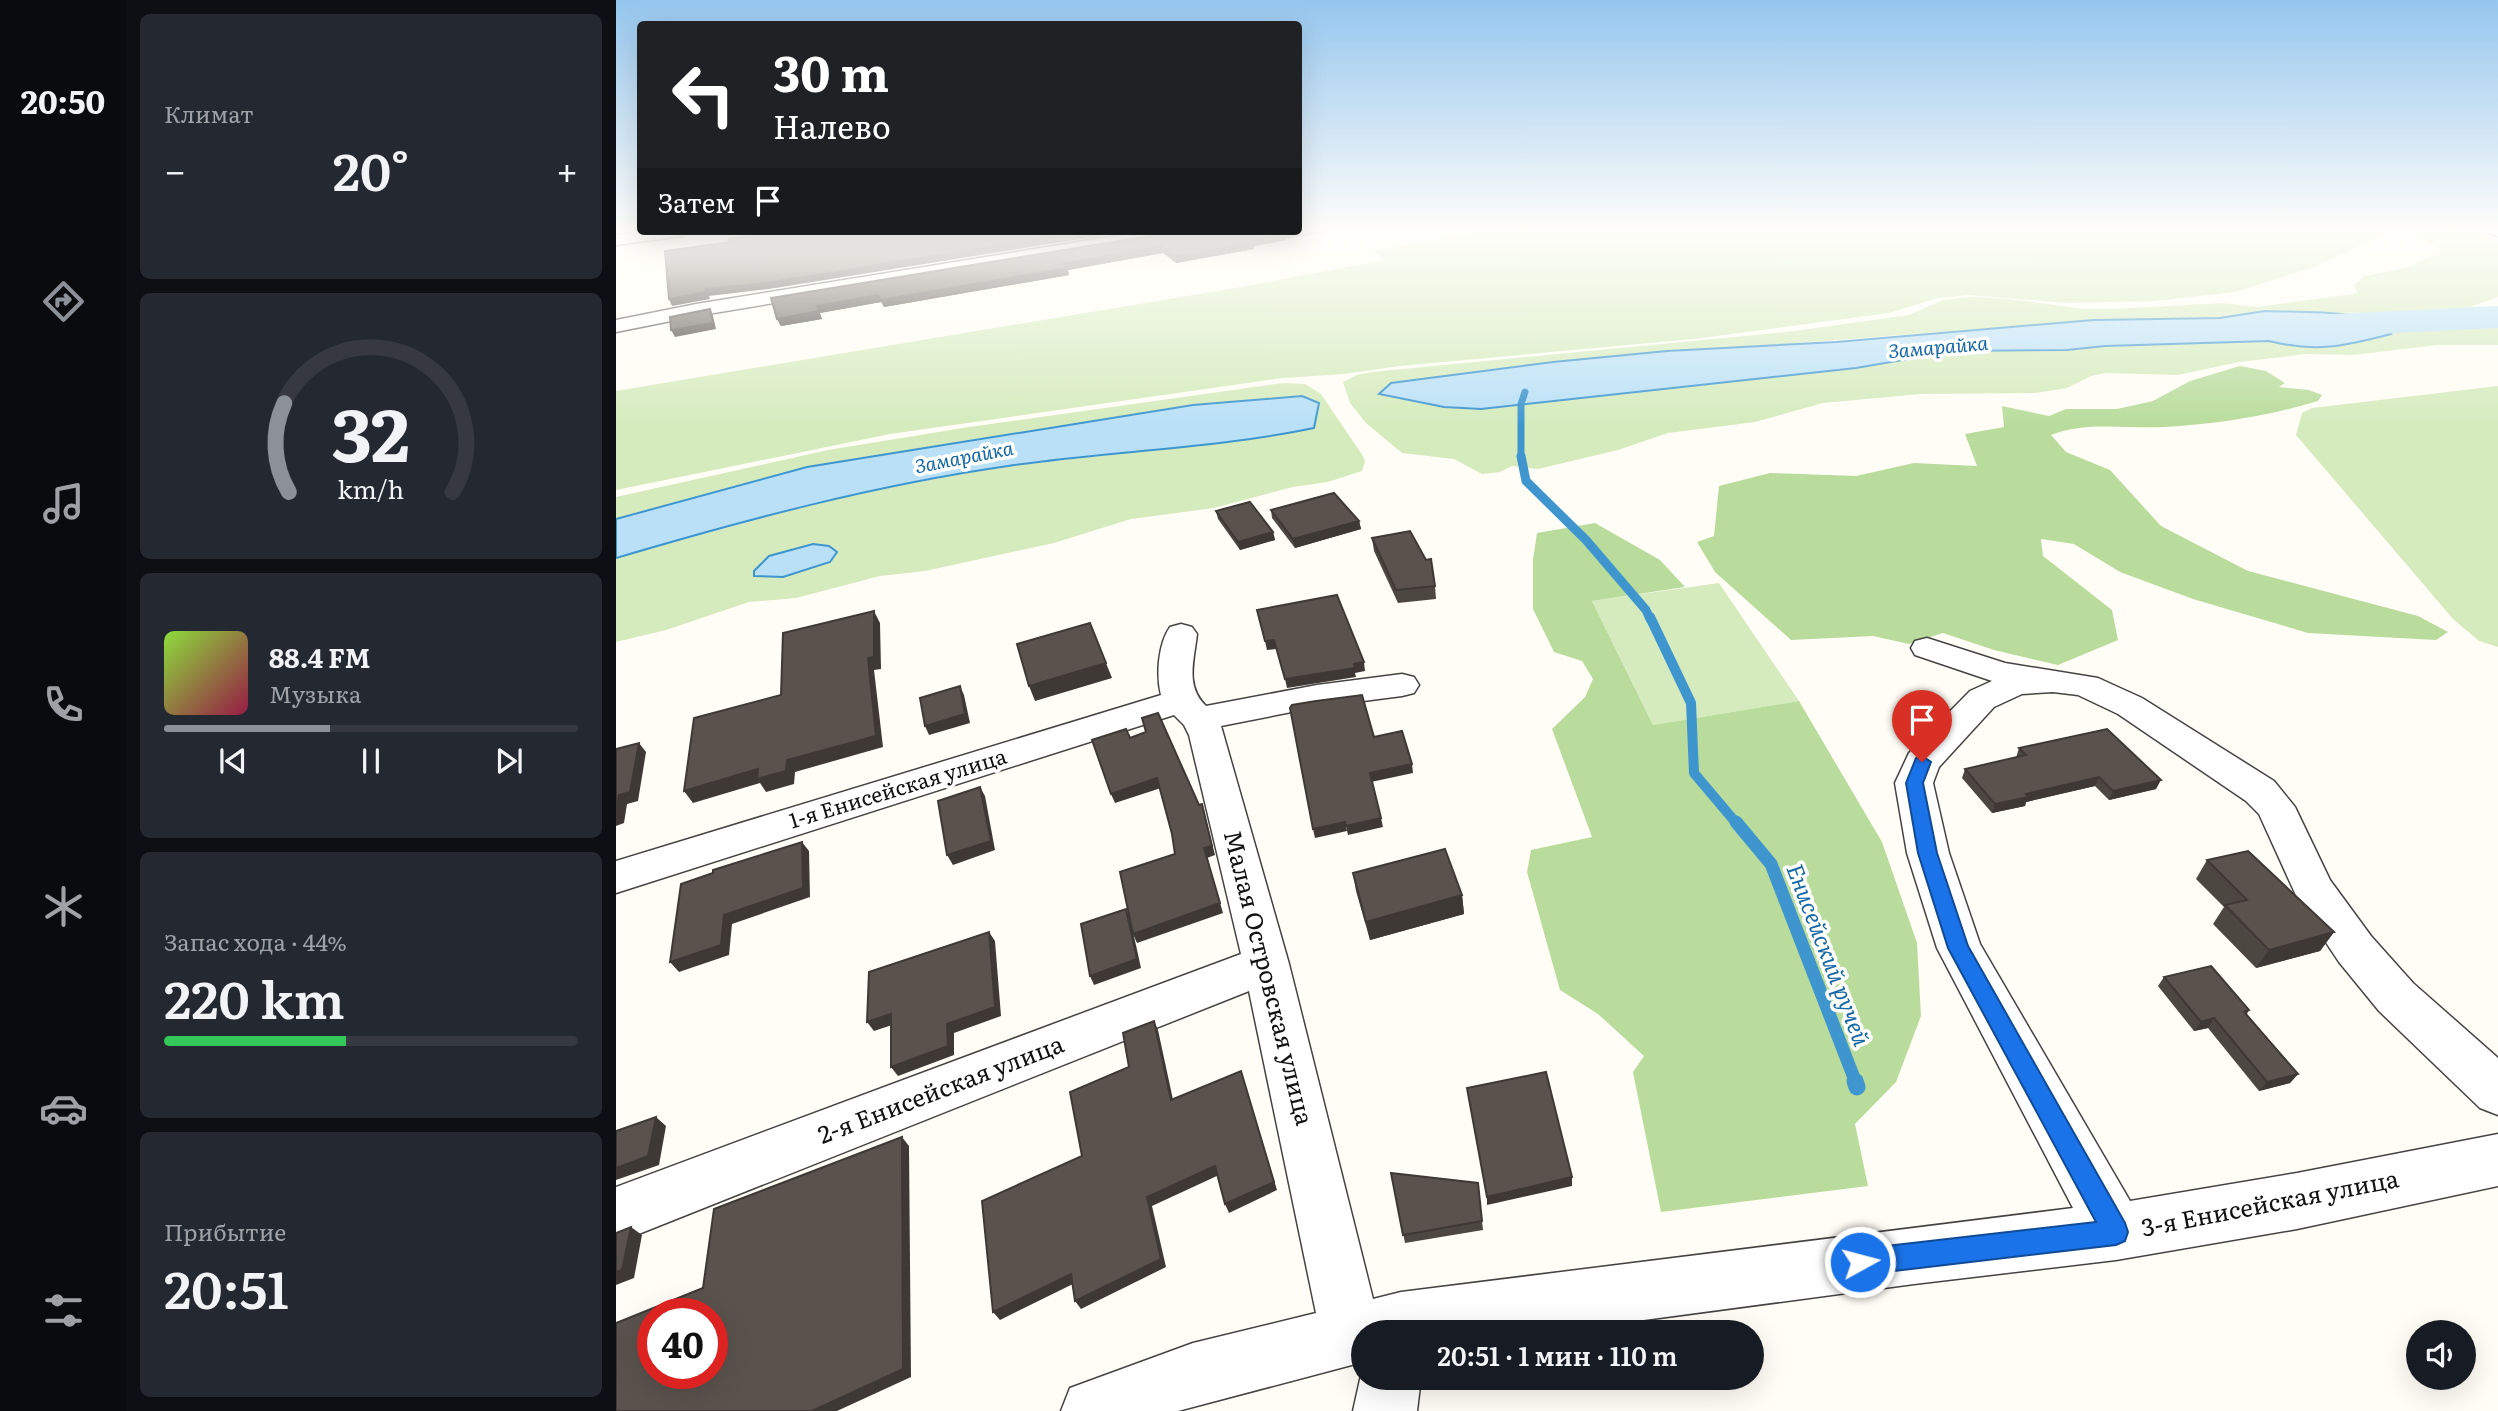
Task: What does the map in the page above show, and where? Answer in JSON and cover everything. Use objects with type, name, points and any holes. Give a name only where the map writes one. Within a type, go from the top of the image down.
[{"type":"street","points":[[616,326],[799,295]]},
{"type":"street","name":"Малая Островская улица","points":[[1181,634],[1174,680],[1189,710],[1207,734],[1266,964],[1378,1320]]},
{"type":"street","points":[[1927,648],[2000,673],[2086,686],[2130,706],[2260,791],[2275,807],[2314,890],[2355,949],[2396,997],[2498,1091]]},
{"type":"street","points":[[2053,681],[2016,684],[1982,699],[1922,762],[1914,783],[1927,853],[1959,948],[2116,1232]]},
{"type":"street","name":"1-я Енисейская улица","points":[[616,877],[1189,710],[1276,703],[1402,685]]},
{"type":"street","name":"2-я Енисейская улица","points":[[616,1215],[1266,964]]},
{"type":"street","name":"3-я Енисейская улица","points":[[1514,1320],[1914,1255],[2116,1232],[2297,1201],[2498,1160]]},
{"type":"street","name":"3-я Енисейская улица","points":[[1093,1411],[1193,1374],[1351,1347]]},
{"type":"street","name":"Малая Островская улица","points":[[1385,1390],[1385,1411]]},
{"type":"green space","points":[[1194,295],[2209,295],[2154,301],[2068,303],[1969,295],[1938,298],[1889,313],[1694,339],[1283,378],[890,434],[616,490],[616,391]]},
{"type":"green space","points":[[2344,295],[2498,295],[2472,306],[2475,312],[2498,320],[2498,345],[2438,345],[2353,355],[2306,354],[2239,362],[2178,375],[2105,373],[2091,376],[2067,388],[2036,393],[1920,394],[1823,403],[1755,422],[1668,433],[1618,450],[1538,469],[1512,466],[1500,472],[1482,474],[1454,459],[1402,453],[1366,423],[1350,403],[1343,382],[1372,372],[1795,331],[1909,315],[1943,300],[1971,297],[2010,299],[2084,309],[2223,303],[2257,307]],"holes":[[[2265,311],[2350,315],[2390,333],[2360,342],[2315,347],[2269,341],[2105,346],[2067,350],[1955,351],[1856,368],[1481,409],[1444,407],[1380,394],[1483,370],[1553,362],[2095,320],[2220,318]]]},
{"type":"green space","points":[[2240,366],[2266,371],[2285,383],[2279,387],[2309,390],[2322,395],[2318,401],[2299,406],[2223,421],[2164,427],[2078,428],[2051,435],[2066,452],[2110,470],[2161,526],[2248,571],[2418,616],[2448,632],[2436,640],[2308,633],[2193,599],[2120,572],[2074,544],[2041,539],[2043,556],[2112,610],[2118,640],[2058,665],[1994,650],[1943,633],[1909,644],[1873,636],[1791,640],[1715,572],[1697,542],[1714,536],[1719,486],[1770,473],[1856,476],[1914,463],[1977,466],[1965,434],[2004,427],[2002,406],[2049,416],[2066,409],[2117,409],[2153,401],[2190,381]]},
{"type":"green space","points":[[1283,383],[1305,384],[1321,394],[1363,456],[1365,462],[1362,471],[1328,482],[1293,487],[1214,508],[1131,519],[1054,543],[925,571],[880,576],[796,598],[749,602],[666,630],[616,642],[616,558],[862,491],[1009,466],[1270,437],[1313,428],[1319,403],[641,511],[616,519],[616,497],[828,450],[969,427]]},
{"type":"green space","points":[[2498,386],[2498,647],[2479,641],[2453,619],[2296,435],[2302,413],[2312,408]]},
{"type":"green space","points":[[1595,523],[1660,560],[1685,587],[1592,601],[1653,725],[1799,701],[1882,842],[1917,943],[1921,1016],[1896,1082],[1855,1124],[1868,1186],[1661,1212],[1633,1072],[1644,1056],[1598,1014],[1560,990],[1527,872],[1531,850],[1592,837],[1552,729],[1585,697],[1593,679],[1582,661],[1554,652],[1533,609],[1533,560],[1537,533]]},
{"type":"green space","points":[[1719,583],[1799,701],[1653,725],[1592,601]]},
{"type":"water","points":[[2265,311],[2350,315],[2380,325],[2391,334],[2344,345],[2316,347],[2269,341],[2105,346],[2067,350],[1955,351],[1856,368],[1481,409],[1444,407],[1379,394],[1391,383],[1553,362],[1667,351],[1836,342],[2094,320],[2220,318]]},
{"type":"water","points":[[1302,396],[1319,403],[1314,428],[1238,441],[1008,466],[909,483],[762,517],[616,558],[616,519],[807,467],[1193,405]]},
{"type":"water","points":[[813,544],[829,546],[837,552],[830,562],[783,577],[754,576],[754,571],[769,556]]},
{"type":"building","points":[[669,295],[691,295],[669,299]]},
{"type":"building","points":[[790,295],[911,295],[881,300],[878,295],[817,306],[819,311],[777,319],[771,298]]},
{"type":"building","points":[[710,309],[713,323],[671,330],[670,317]]},
{"type":"building","points":[[1334,493],[1359,521],[1293,539],[1271,510]]},
{"type":"building","points":[[1250,502],[1273,532],[1238,542],[1216,511]]},
{"type":"building","points":[[1410,531],[1426,560],[1431,559],[1435,586],[1396,590],[1372,538]]},
{"type":"building","points":[[1337,595],[1364,662],[1354,664],[1355,668],[1285,679],[1274,640],[1265,641],[1257,610]]},
{"type":"building","points":[[874,611],[874,657],[868,658],[876,736],[787,760],[786,771],[757,779],[758,769],[684,791],[694,718],[781,695],[783,633]]},
{"type":"building","points":[[1090,623],[1106,663],[1029,686],[1017,644]]},
{"type":"building","points":[[960,686],[965,714],[925,726],[920,698]]},
{"type":"building","points":[[1362,695],[1374,737],[1402,731],[1412,764],[1370,773],[1381,818],[1346,826],[1345,822],[1313,829],[1290,708],[1292,705]]},
{"type":"building","points":[[1158,713],[1199,805],[1202,804],[1212,846],[1204,848],[1220,903],[1133,934],[1120,872],[1175,854],[1172,834],[1157,778],[1111,794],[1092,740],[1126,729],[1130,738],[1146,732],[1142,718]]},
{"type":"building","points":[[2107,729],[2161,780],[2113,791],[2099,777],[1995,804],[1965,769],[2026,755],[2019,748]]},
{"type":"building","points":[[639,743],[630,792],[619,795],[616,814],[616,749]]},
{"type":"building","points":[[980,787],[991,841],[947,855],[938,801]]},
{"type":"building","points":[[802,842],[803,888],[724,915],[721,945],[670,962],[681,884],[713,873],[713,870]]},
{"type":"building","points":[[1445,849],[1462,895],[1366,922],[1353,873]]},
{"type":"building","points":[[2248,851],[2334,932],[2269,950],[2225,905],[2247,900],[2207,860]]},
{"type":"building","points":[[1126,909],[1137,959],[1090,976],[1081,924]]},
{"type":"building","points":[[989,932],[995,1007],[947,1024],[948,1046],[891,1067],[891,1014],[867,1022],[869,972]]},
{"type":"building","points":[[2211,966],[2249,1010],[2244,1012],[2298,1074],[2267,1082],[2214,1018],[2201,1022],[2164,977]]},
{"type":"building","points":[[1154,1021],[1171,1100],[1241,1071],[1274,1182],[1225,1204],[1215,1166],[1147,1197],[1161,1259],[1075,1301],[1071,1274],[993,1312],[982,1201],[1082,1156],[1070,1092],[1129,1067],[1123,1033]]},
{"type":"building","points":[[1546,1072],[1572,1177],[1487,1197],[1467,1088]]},
{"type":"building","points":[[656,1117],[648,1156],[616,1168],[616,1131]]},
{"type":"building","points":[[902,1137],[903,1369],[812,1411],[616,1411],[616,1323],[637,1315],[637,1389],[728,1389],[728,1298],[678,1298],[703,1288],[714,1209]]},
{"type":"building","points":[[1391,1173],[1478,1183],[1482,1221],[1403,1235]]},
{"type":"building","points":[[631,1227],[622,1270],[616,1272],[616,1233]]},
{"type":"waterway","name":"Замарайка","points":[[2294,327],[2498,317]]},
{"type":"waterway","name":"Енисейский ручей","points":[[1521,456],[1521,404],[1525,392]]},
{"type":"waterway","name":"Енисейский ручей","points":[[1521,456],[1526,481],[1586,540],[1646,610],[1650,619]]},
{"type":"waterway","name":"Енисейский ручей","points":[[1650,617],[1691,703],[1694,773],[1737,824]]},
{"type":"waterway","name":"Енисейский ручей","points":[[1736,822],[1771,864],[1856,1083]]},
{"type":"waterway","name":"Енисейский ручей","points":[[1855,1081],[1857,1087]]},
{"type":"route","points":[[1860,1262],[2116,1232],[1959,948],[1927,853],[1914,783],[1922,762]]}]
